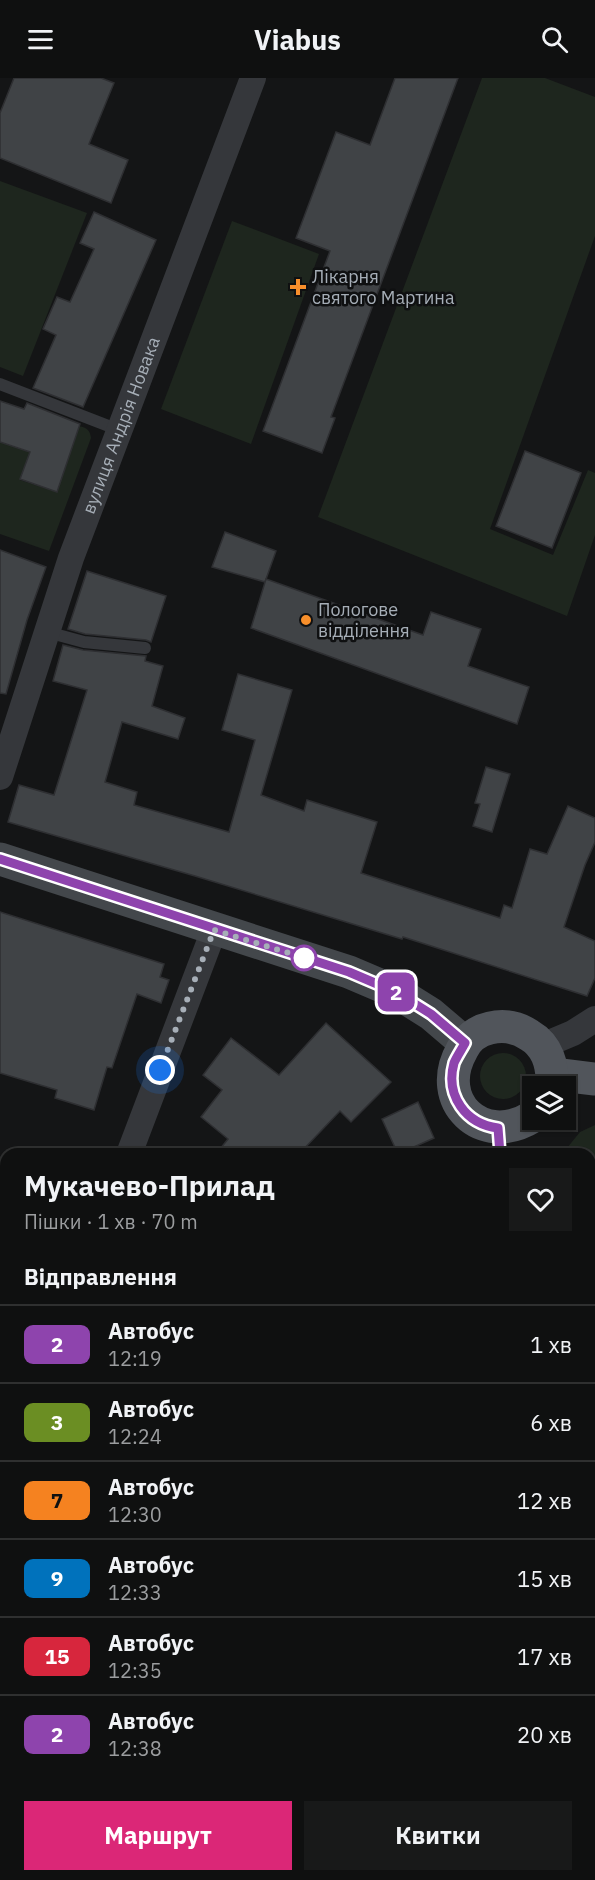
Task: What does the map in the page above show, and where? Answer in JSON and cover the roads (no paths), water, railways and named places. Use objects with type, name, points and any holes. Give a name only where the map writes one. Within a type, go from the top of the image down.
[{"type":"main road","points":[[0,860],[349,972],[396,992],[431,1014],[465,1043]]},
{"type":"main road","points":[[522,1123],[499,1141],[486,1126],[475,1121],[463,1110],[455,1095],[452,1079],[454,1063],[465,1043],[472,1036],[486,1029],[501,1026],[517,1029],[531,1035],[549,1068],[595,1079]]},
{"type":"street","name":"вулиця Андрія Новака","points":[[0,777],[71,558],[253,78]]},
{"type":"street","points":[[131,1148],[214,930]]},
{"type":"street","points":[[549,1068],[573,1033],[595,1019]]},
{"type":"lane","points":[[0,384],[119,430]]},
{"type":"lane","points":[[47,633],[84,642],[145,648]]},
{"type":"place","name":"Лікарня святого Мартина","points":[[298,287]]},
{"type":"place","name":"Пологове відділення","points":[[306,620]]}]
